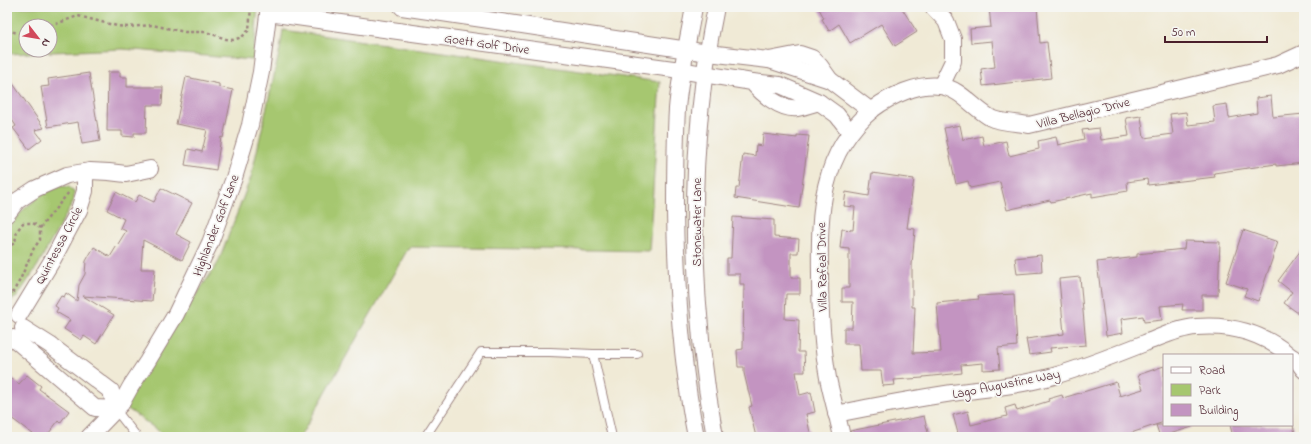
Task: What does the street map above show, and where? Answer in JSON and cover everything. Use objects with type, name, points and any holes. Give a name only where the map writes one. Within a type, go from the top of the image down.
[{"type":"street","name":"Goett Golf Drive","points":[[402,7],[686,50],[769,60],[830,80],[871,111]]},
{"type":"street","name":"Stonewater Lane","points":[[694,7],[682,70],[678,109],[675,169],[677,278],[682,352],[696,437]]},
{"type":"street","name":"Stonewater Lane","points":[[715,437],[702,354],[697,285],[696,169],[698,136],[708,53],[716,7]]},
{"type":"street","points":[[933,7],[946,21],[953,39],[953,61],[940,86]]},
{"type":"street","name":"Goett Golf Drive","points":[[269,10],[780,85],[819,102],[837,115],[850,132]]},
{"type":"street","name":"Highlander Golf Lane","points":[[89,437],[121,404],[176,314],[200,267],[219,220],[242,152],[254,105],[266,39],[269,10]]},
{"type":"street","name":"Villa Bellagio Drive","points":[[871,111],[897,94],[916,88],[940,86],[959,93],[973,106],[992,119],[1029,125],[1278,65],[1304,53]]},
{"type":"street","name":"Villa Rafeal Drive","points":[[842,437],[828,378],[820,299],[820,218],[824,191],[840,149],[850,132],[871,111]]},
{"type":"street","points":[[7,214],[17,201],[35,189],[67,175],[85,172],[126,174],[150,169]]},
{"type":"street","name":"Quintessa Circle","points":[[14,326],[53,259],[79,210],[85,191],[85,172]]},
{"type":"street","points":[[14,326],[61,354],[111,391],[115,409],[95,408],[49,368],[14,326]]},
{"type":"street","name":"Lago Augustine Way","points":[[836,414],[1053,376],[1114,356],[1173,332],[1194,327],[1213,326],[1251,333],[1264,338],[1288,354]]},
{"type":"street","points":[[49,368],[61,354]]},
{"type":"street","points":[[1293,358],[1304,370]]},
{"type":"lane","points":[[425,437],[481,352],[637,354]]},
{"type":"lane","points":[[593,354],[612,437]]},
{"type":"lane","points":[[115,409],[137,437]]},
{"type":"path","points":[[58,23],[78,16],[117,26],[128,27],[152,25],[185,32],[206,32],[233,40],[242,37],[249,30],[251,7]]},
{"type":"path","points":[[7,30],[18,33]]},
{"type":"path","points":[[7,294],[13,292],[34,248],[40,240],[40,228],[70,191]]},
{"type":"path","points":[[7,249],[15,242],[17,231],[24,223],[33,223],[40,228]]},
{"type":"green space","points":[[7,7],[258,7],[253,60],[123,49],[58,52],[58,18],[18,18],[18,54],[7,54]]},
{"type":"green space","points":[[283,30],[660,82],[649,251],[409,247],[300,437],[167,437],[121,404],[218,263],[251,177]]},
{"type":"green space","points":[[61,186],[69,187],[74,192],[74,200],[38,265],[17,297],[7,302],[7,229],[25,208],[44,193]]},
{"type":"building","points":[[818,7],[901,7],[917,32],[895,46],[881,24],[850,43],[839,24],[829,31],[822,19],[824,18]]},
{"type":"building","points":[[989,7],[1037,7],[1040,43],[1047,42],[1051,78],[983,86],[981,69],[995,67],[992,41],[971,43],[970,29],[991,27]]},
{"type":"building","points":[[108,72],[120,72],[120,77],[127,77],[127,87],[163,87],[162,105],[147,105],[146,133],[134,133],[134,137],[122,136],[122,131],[107,131]]},
{"type":"building","points":[[89,73],[100,141],[82,144],[78,122],[48,127],[41,87],[49,86],[48,79]]},
{"type":"building","points":[[7,75],[44,128],[35,130],[42,139],[29,149],[13,128],[16,126],[7,112]]},
{"type":"building","points":[[186,77],[219,84],[219,87],[233,90],[223,138],[221,137],[216,170],[185,165],[188,149],[202,152],[207,130],[176,124]]},
{"type":"building","points":[[1271,96],[1273,117],[1304,114],[1304,163],[1276,166],[1276,164],[1214,173],[1215,177],[1148,185],[1147,179],[1127,182],[1128,191],[1092,197],[1092,193],[1051,202],[1050,200],[1007,210],[1000,182],[970,188],[968,181],[956,184],[944,128],[960,125],[963,140],[982,136],[984,146],[1006,141],[1009,156],[1039,149],[1038,141],[1056,137],[1058,145],[1084,139],[1082,130],[1099,128],[1101,140],[1129,136],[1126,118],[1141,116],[1144,138],[1173,134],[1170,114],[1186,112],[1188,125],[1215,122],[1213,106],[1227,104],[1229,118],[1257,113],[1256,98]]},
{"type":"building","points":[[763,134],[797,138],[797,135],[809,136],[799,208],[735,198],[736,188],[739,188],[743,154],[755,156],[756,145],[762,146]]},
{"type":"building","points":[[872,173],[914,179],[907,228],[915,229],[912,265],[912,307],[915,307],[913,353],[941,352],[937,303],[979,299],[978,296],[1014,294],[1017,346],[998,348],[1000,369],[983,370],[983,363],[961,365],[962,373],[894,380],[895,385],[883,386],[881,371],[861,371],[859,344],[844,344],[844,328],[852,328],[853,302],[842,302],[842,288],[849,288],[849,249],[840,248],[842,229],[853,230],[855,207],[844,206],[846,192],[869,196]]},
{"type":"building","points":[[161,188],[192,203],[176,234],[191,242],[182,260],[143,240],[141,269],[155,269],[152,301],[83,296],[114,315],[96,344],[84,336],[81,340],[64,329],[70,320],[56,312],[58,308],[55,306],[61,296],[64,297],[66,293],[77,301],[79,285],[85,274],[86,261],[94,247],[110,257],[126,231],[120,228],[124,219],[107,210],[116,192],[135,202],[139,195],[154,202]]},
{"type":"building","points":[[733,217],[774,220],[774,237],[799,239],[798,253],[791,253],[791,278],[800,278],[800,294],[786,294],[785,319],[799,320],[798,352],[804,352],[805,372],[796,372],[800,395],[811,392],[815,412],[806,414],[811,437],[756,437],[749,407],[752,406],[744,373],[744,367],[738,367],[737,350],[743,349],[744,284],[740,284],[740,274],[727,274],[727,258],[731,258]]},
{"type":"building","points":[[1243,230],[1278,242],[1258,301],[1244,296],[1247,289],[1226,282]]},
{"type":"building","points":[[1185,241],[1220,242],[1218,295],[1202,295],[1202,310],[1182,310],[1183,304],[1160,306],[1162,320],[1144,322],[1143,316],[1121,319],[1123,333],[1106,336],[1097,262],[1137,257],[1137,254],[1184,249]]},
{"type":"building","points":[[1304,246],[1304,306],[1298,313],[1284,303],[1292,292],[1278,281]]},
{"type":"building","points":[[1041,255],[1042,272],[1017,274],[1015,258]]},
{"type":"building","points":[[1080,277],[1086,345],[1050,348],[1051,352],[1029,355],[1026,339],[1064,334],[1059,279]]},
{"type":"building","points":[[1163,366],[1163,422],[1131,433],[1132,437],[959,437],[953,415],[968,411],[971,425],[1007,416],[1005,408],[1015,405],[1017,411],[1049,401],[1048,399],[1062,395],[1063,398],[1116,382],[1120,396],[1143,389],[1138,375]]},
{"type":"building","points":[[7,375],[19,384],[27,375],[41,386],[39,389],[69,411],[60,423],[58,421],[46,437],[37,437],[7,415]]},
{"type":"building","points":[[924,416],[929,437],[851,437],[850,431]]},
{"type":"building","points":[[1156,425],[1192,427],[1160,437]]},
{"type":"building","points":[[1293,425],[1296,437],[1233,437],[1230,426]]}]
